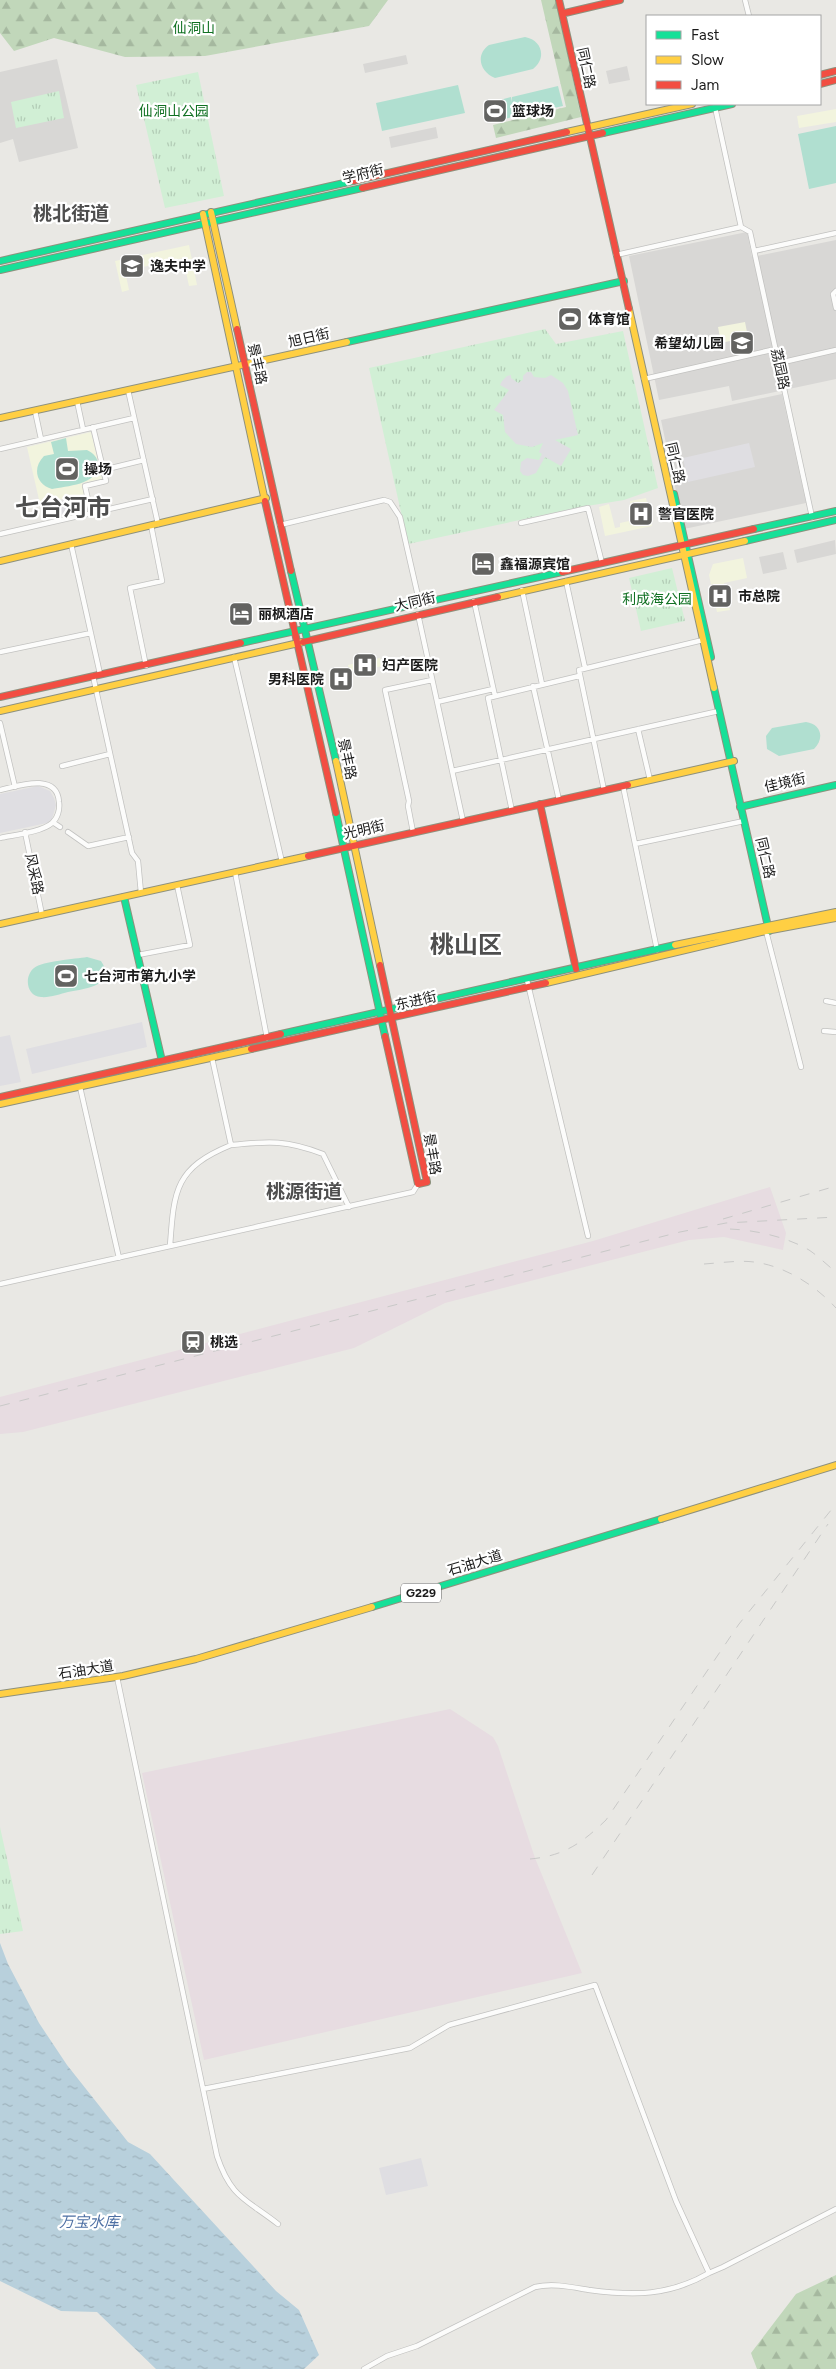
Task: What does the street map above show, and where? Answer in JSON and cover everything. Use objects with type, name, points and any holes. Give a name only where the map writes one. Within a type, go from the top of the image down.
[{"type":"main road","name":"同仁路","points":[[560,0],[565,13],[588,127]]},
{"type":"main road","name":"同仁路","points":[[560,0],[769,928]]},
{"type":"main road","points":[[565,13],[620,0]]},
{"type":"main road","points":[[821,75],[836,71]]},
{"type":"main road","points":[[821,84],[836,80]]},
{"type":"main road","name":"学府街","points":[[0,261],[687,105]]},
{"type":"main road","name":"学府街","points":[[0,270],[727,105]]},
{"type":"main road","name":"景丰路","points":[[203,214],[241,366],[306,630],[309,639],[426,1182],[418,1184],[344,848],[296,642],[266,498],[241,366],[211,212]]},
{"type":"main road","name":"旭日街","points":[[0,418],[623,281]]},
{"type":"main road","points":[[0,561],[266,498]]},
{"type":"main road","name":"大同街","points":[[0,697],[836,511]]},
{"type":"main road","name":"大同街","points":[[0,711],[522,590],[836,520]]},
{"type":"main road","name":"同仁路","points":[[686,553],[703,640],[732,762]]},
{"type":"main road","name":"光明街","points":[[0,924],[732,762]]},
{"type":"main road","name":"佳境街","points":[[742,806],[836,785]]},
{"type":"main road","points":[[540,804],[576,969]]},
{"type":"main road","name":"同仁路","points":[[742,806],[769,928]]},
{"type":"main road","points":[[124,897],[162,1061]]},
{"type":"main road","name":"东进街","points":[[0,1097],[388,1011],[528,983],[836,912]]},
{"type":"main road","name":"东进街","points":[[0,1104],[382,1021],[576,969],[657,950],[769,928],[836,918]]},
{"type":"main road","name":"石油大道","points":[[0,1694],[117,1678],[196,1659],[836,1465]]},
{"type":"street","points":[[745,0],[749,15]]},
{"type":"street","name":"荔园路","points":[[716,107],[742,227],[750,232],[812,517]]},
{"type":"street","points":[[617,255],[742,227]]},
{"type":"street","points":[[754,252],[836,234]]},
{"type":"street","points":[[836,291],[833,294],[836,308]]},
{"type":"street","points":[[645,378],[776,349]]},
{"type":"street","points":[[779,362],[836,350]]},
{"type":"street","points":[[128,390],[158,524]]},
{"type":"street","points":[[77,401],[83,430]]},
{"type":"street","points":[[35,411],[42,439]]},
{"type":"street","points":[[0,449],[134,418]]},
{"type":"street","points":[[91,513],[85,486],[106,481],[93,427]]},
{"type":"street","points":[[103,470],[144,460]]},
{"type":"street","points":[[0,534],[153,499]]},
{"type":"street","points":[[280,525],[384,500],[390,502],[400,517],[420,605]]},
{"type":"street","points":[[520,523],[588,508],[602,564]]},
{"type":"street","points":[[146,666],[130,588],[162,581],[151,526]]},
{"type":"street","points":[[71,544],[91,633],[96,689],[132,853],[138,861],[141,893]]},
{"type":"street","points":[[566,581],[585,668]]},
{"type":"street","points":[[522,590],[542,684]]},
{"type":"street","points":[[474,602],[495,696]]},
{"type":"street","points":[[418,614],[463,821]]},
{"type":"street","points":[[0,652],[91,633]]},
{"type":"street","points":[[604,790],[579,670],[677,648],[703,640]]},
{"type":"street","points":[[234,657],[282,862]]},
{"type":"street","points":[[512,810],[488,698],[579,676]]},
{"type":"street","points":[[413,832],[408,806],[409,801],[385,690],[432,680]]},
{"type":"street","points":[[533,686],[559,800]]},
{"type":"street","points":[[437,702],[493,689]]},
{"type":"street","points":[[452,771],[592,738],[719,711]]},
{"type":"street","points":[[0,723],[15,787]]},
{"type":"street","points":[[638,729],[650,780]]},
{"type":"street","points":[[62,766],[110,754]]},
{"type":"street","points":[[0,790],[36,782],[46,784],[54,790],[59,799],[59,808],[54,823],[47,827],[0,838]]},
{"type":"street","points":[[623,786],[657,950]]},
{"type":"street","points":[[635,844],[744,821]]},
{"type":"street","points":[[54,823],[60,827]]},
{"type":"street","name":"风采路","points":[[25,832],[42,915]]},
{"type":"street","points":[[68,832],[88,846],[129,837]]},
{"type":"street","points":[[235,872],[268,1038]]},
{"type":"street","points":[[138,955],[190,945],[177,885]]},
{"type":"street","points":[[769,928],[801,1067]]},
{"type":"street","points":[[528,983],[588,1236]]},
{"type":"street","points":[[826,1002],[836,1003]]},
{"type":"street","points":[[824,1031],[836,1032]]},
{"type":"street","points":[[212,1058],[231,1145]]},
{"type":"street","points":[[80,1087],[119,1258]]},
{"type":"street","points":[[170,1246],[173,1202],[186,1173],[200,1160],[231,1145],[286,1142],[298,1144],[323,1154],[348,1206]]},
{"type":"street","points":[[0,1284],[413,1192],[418,1184]]},
{"type":"street","points":[[117,1678],[213,2141],[224,2176],[241,2199],[278,2224]]},
{"type":"street","points":[[202,2089],[410,2048],[449,2026],[595,1985],[676,2201],[709,2272]]},
{"type":"street","points":[[364,2369],[387,2356],[417,2346],[535,2286],[555,2285],[607,2292],[663,2292],[677,2288],[723,2267],[836,2209]]},
{"type":"shaded area","points":[[525,37],[535,42],[541,50],[540,60],[533,69],[495,78],[486,72],[481,63],[481,58],[489,45]]},
{"type":"shaded area","points":[[406,55],[408,64],[365,73],[363,64]]},
{"type":"shaded area","points":[[57,59],[78,148],[19,162],[13,139],[0,143],[0,72]]},
{"type":"shaded area","points":[[627,66],[630,80],[609,84],[606,71]]},
{"type":"shaded area","points":[[458,85],[465,113],[382,131],[376,103]]},
{"type":"shaded area","points":[[558,86],[563,106],[504,119],[500,100],[511,97],[512,102],[512,97]]},
{"type":"shaded area","points":[[836,109],[836,122],[799,128],[797,116]]},
{"type":"shaded area","points":[[836,126],[836,183],[809,189],[798,134]]},
{"type":"shaded area","points":[[436,127],[438,138],[391,148],[389,137]]},
{"type":"shaded area","points":[[747,232],[752,257],[836,240],[836,379],[732,401],[729,386],[659,400],[629,256]]},
{"type":"shaded area","name":"逸夫中学","points":[[189,245],[197,285],[189,286],[183,258],[125,271],[129,290],[122,292],[115,261]]},
{"type":"shaded area","points":[[745,322],[748,337],[721,343],[718,327]]},
{"type":"shaded area","points":[[527,372],[531,372],[534,377],[545,378],[551,375],[563,383],[568,391],[578,435],[555,440],[571,449],[561,466],[545,457],[536,473],[528,476],[523,475],[520,471],[521,462],[527,458],[539,460],[542,454],[539,452],[543,443],[532,447],[516,444],[505,432],[503,415],[494,410],[509,390],[500,385],[502,381],[511,375],[511,378],[518,383],[523,380],[523,376]]},
{"type":"shaded area","points":[[782,394],[806,503],[684,529],[661,420]]},
{"type":"shaded area","points":[[91,432],[102,479],[82,483],[85,494],[40,504],[27,447]]},
{"type":"shaded area","name":"操场","points":[[66,438],[68,451],[87,450],[95,456],[98,462],[97,472],[87,481],[52,489],[39,480],[38,466],[44,456],[54,454],[51,442]]},
{"type":"shaded area","points":[[749,443],[755,467],[688,482],[683,458]]},
{"type":"shaded area","points":[[82,496],[85,510],[46,519],[43,505]]},
{"type":"shaded area","name":"警官医院","points":[[646,498],[652,526],[605,536],[599,507],[609,504],[615,528],[620,527],[620,523],[629,521],[630,525],[634,524],[630,501]]},
{"type":"shaded area","points":[[835,540],[836,554],[797,563],[794,550]]},
{"type":"shaded area","points":[[783,552],[787,569],[763,574],[759,557]]},
{"type":"shaded area","name":"市总院","points":[[743,558],[747,578],[724,583],[730,610],[717,612],[709,575],[713,564]]},
{"type":"shaded area","name":"妇产医院","points":[[380,658],[382,666],[350,673],[348,665]]},
{"type":"shaded area","points":[[806,722],[811,723],[820,732],[820,740],[814,749],[779,756],[767,749],[766,736],[772,728]]},
{"type":"shaded area","points":[[38,786],[50,791],[54,798],[56,805],[52,819],[47,823],[0,833],[0,794]]},
{"type":"shaded area","name":"七台河市第九小学","points":[[87,957],[101,961],[105,969],[105,976],[97,985],[47,997],[36,996],[32,993],[28,980],[34,968],[52,962]]},
{"type":"shaded area","points":[[142,1022],[147,1047],[32,1074],[26,1049]]},
{"type":"shaded area","points":[[10,1035],[21,1082],[0,1086],[0,1037]]},
{"type":"shaded area","points":[[770,1187],[786,1233],[783,1250],[724,1237],[689,1240],[445,1303],[354,1348],[23,1432],[0,1434],[0,1397],[593,1241]]},
{"type":"shaded area","points":[[450,1709],[493,1737],[498,1746],[535,1858],[582,1973],[204,2060],[142,1773]]},
{"type":"shaded area","points":[[421,2158],[428,2186],[386,2195],[379,2168]]},
{"type":"green space","name":"仙洞山","points":[[0,0],[388,0],[369,26],[205,56],[125,57],[54,38],[14,51],[0,33]]},
{"type":"green space","points":[[541,0],[556,0],[581,117],[496,138],[493,125],[566,107]]},
{"type":"green space","name":"仙洞山公园","points":[[198,72],[224,196],[165,208],[136,85]]},
{"type":"green space","points":[[59,91],[64,118],[16,128],[11,102]]},
{"type":"green space","points":[[545,329],[556,344],[623,331],[658,488],[624,500],[581,507],[408,544],[369,368]]},
{"type":"green space","name":"利成海公园","points":[[672,568],[685,621],[641,631],[629,578]]},
{"type":"green space","points":[[0,1827],[23,1931],[0,1934]]},
{"type":"green space","points":[[836,2275],[836,2369],[757,2369],[751,2353],[796,2294]]},
{"type":"water","name":"万宝水库","points":[[0,1943],[8,1964],[39,2023],[67,2065],[128,2142],[150,2154],[276,2291],[299,2310],[319,2355],[304,2369],[156,2369],[97,2312],[61,2311],[0,2281]]},
{"type":"railway","points":[[723,1219],[836,1186]]},
{"type":"railway","points":[[0,1406],[680,1232],[726,1223],[836,1217]]},
{"type":"railway","points":[[730,1229],[750,1231],[791,1241],[809,1250],[836,1272]]},
{"type":"railway","points":[[704,1264],[735,1261],[766,1264],[788,1272],[809,1284],[836,1308]]},
{"type":"railway","points":[[530,1859],[553,1855],[572,1847],[606,1820],[739,1624],[836,1504]]},
{"type":"railway","points":[[592,1875],[828,1524]]},
{"type":"traffic: fast","points":[[603,133],[728,105]]},
{"type":"traffic: fast","points":[[0,261],[353,181]]},
{"type":"traffic: fast","points":[[0,270],[362,188]]},
{"type":"traffic: fast","points":[[347,342],[624,281]]},
{"type":"traffic: fast","points":[[674,494],[711,657]]},
{"type":"traffic: fast","points":[[754,529],[836,511]]},
{"type":"traffic: fast","points":[[745,541],[836,520]]},
{"type":"traffic: fast","points":[[291,571],[336,761]]},
{"type":"traffic: fast","points":[[241,643],[562,572]]},
{"type":"traffic: fast","points":[[714,688],[769,931]]},
{"type":"traffic: fast","points":[[740,807],[836,785]]},
{"type":"traffic: fast","points":[[336,813],[385,1036]]},
{"type":"traffic: fast","points":[[124,897],[162,1061]]},
{"type":"traffic: fast","points":[[281,1034],[675,945]]},
{"type":"traffic: fast","points":[[372,1607],[661,1519]]},
{"type":"traffic: slow","points":[[567,132],[688,105]]},
{"type":"traffic: slow","points":[[211,212],[237,329]]},
{"type":"traffic: slow","points":[[203,214],[265,501]]},
{"type":"traffic: slow","points":[[629,309],[714,688]]},
{"type":"traffic: slow","points":[[0,418],[347,342]]},
{"type":"traffic: slow","points":[[0,561],[266,498]]},
{"type":"traffic: slow","points":[[498,597],[745,541]]},
{"type":"traffic: slow","points":[[0,711],[303,642]]},
{"type":"traffic: slow","points":[[336,761],[380,965]]},
{"type":"traffic: slow","points":[[628,785],[734,761]]},
{"type":"traffic: slow","points":[[0,924],[308,856]]},
{"type":"traffic: slow","points":[[675,945],[836,912]]},
{"type":"traffic: slow","points":[[546,983],[766,931],[836,918]]},
{"type":"traffic: slow","points":[[0,1104],[251,1049]]},
{"type":"traffic: slow","points":[[661,1519],[836,1465]]},
{"type":"traffic: slow","points":[[0,1694],[123,1676],[196,1659],[372,1607]]},
{"type":"traffic: jam","points":[[559,0],[629,309]]},
{"type":"traffic: jam","points":[[565,13],[620,0]]},
{"type":"traffic: jam","points":[[821,75],[836,71]]},
{"type":"traffic: jam","points":[[821,84],[836,80]]},
{"type":"traffic: jam","points":[[353,181],[567,132]]},
{"type":"traffic: jam","points":[[362,188],[603,133]]},
{"type":"traffic: jam","points":[[237,329],[291,571]]},
{"type":"traffic: jam","points":[[265,501],[336,813]]},
{"type":"traffic: jam","points":[[562,572],[754,529]]},
{"type":"traffic: jam","points":[[303,642],[498,597]]},
{"type":"traffic: jam","points":[[0,697],[241,643]]},
{"type":"traffic: jam","points":[[308,856],[628,785]]},
{"type":"traffic: jam","points":[[540,804],[576,969]]},
{"type":"traffic: jam","points":[[380,965],[427,1182],[418,1184],[385,1036]]},
{"type":"traffic: jam","points":[[251,1049],[546,983]]},
{"type":"traffic: jam","points":[[0,1097],[281,1034]]},
{"type":"place","name":"篮球场","points":[[495,111]]},
{"type":"place","name":"逸夫中学","points":[[132,266]]},
{"type":"place","name":"体育馆","points":[[570,319]]},
{"type":"place","name":"希望幼儿园","points":[[742,343]]},
{"type":"place","name":"操场","points":[[67,469]]},
{"type":"place","name":"警官医院","points":[[641,514]]},
{"type":"place","name":"鑫福源宾馆","points":[[483,564]]},
{"type":"place","name":"市总院","points":[[720,596]]},
{"type":"place","name":"丽枫酒店","points":[[241,614]]},
{"type":"place","name":"妇产医院","points":[[365,665]]},
{"type":"place","name":"男科医院","points":[[341,679]]},
{"type":"place","name":"七台河市第九小学","points":[[66,976]]},
{"type":"place","name":"桃选","points":[[193,1342]]},
{"type":"district","name":"桃北街道","points":[[71,213]]},
{"type":"district","name":"七台河市","points":[[63,507]]},
{"type":"district","name":"桃山区","points":[[466,944]]},
{"type":"district","name":"桃源街道","points":[[304,1191]]}]
